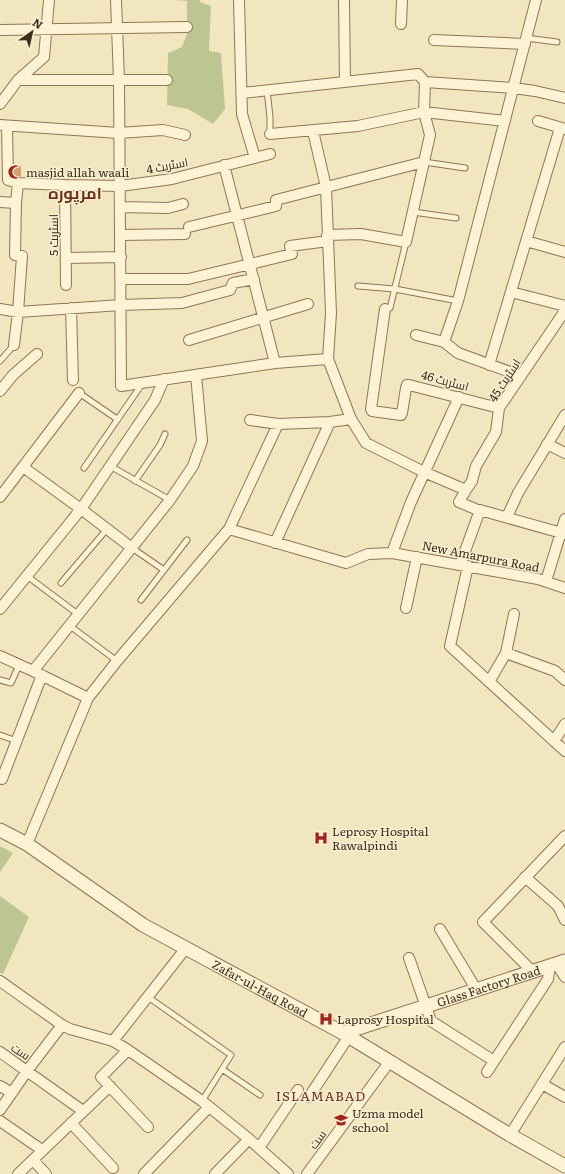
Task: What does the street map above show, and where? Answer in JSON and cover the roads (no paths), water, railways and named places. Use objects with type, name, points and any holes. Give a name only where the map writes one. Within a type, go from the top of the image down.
[{"type":"street","points":[[0,104],[18,80],[44,57],[49,0]]},
{"type":"street","points":[[116,0],[120,134],[121,386],[276,363],[328,359]]},
{"type":"street","points":[[239,0],[242,114],[255,158]]},
{"type":"street","points":[[344,0],[345,82]]},
{"type":"street","points":[[400,24],[402,0]]},
{"type":"street","points":[[444,342],[458,301],[536,0]]},
{"type":"street","points":[[0,30],[187,27]]},
{"type":"street","points":[[434,40],[525,41]]},
{"type":"street","points":[[121,279],[188,279],[292,254],[290,246],[327,238],[361,234],[406,242],[430,135],[424,112],[425,82],[418,74],[242,93]]},
{"type":"street","points":[[18,80],[166,80]]},
{"type":"street","points":[[425,82],[514,88],[565,98]]},
{"type":"street","points":[[270,134],[358,126],[424,112],[505,121]]},
{"type":"street","points":[[489,365],[526,241],[563,129],[538,121]]},
{"type":"street","points":[[14,345],[22,256],[15,255],[18,183],[8,180],[4,126],[120,134],[164,130],[185,135]]},
{"type":"street","points":[[313,131],[326,187],[331,313],[328,359],[351,419],[366,443],[424,472],[466,490]]},
{"type":"street","name":"اسٹریٹ 4","points":[[18,183],[120,186],[172,179],[270,154]]},
{"type":"street","points":[[121,235],[187,230],[276,206],[276,200],[424,162]]},
{"type":"street","points":[[224,165],[276,363]]},
{"type":"street","name":"اسٹریٹ 5","points":[[65,185],[66,285]]},
{"type":"street","points":[[0,202],[16,203]]},
{"type":"street","points":[[120,207],[168,208],[183,204]]},
{"type":"street","points":[[526,241],[565,252]]},
{"type":"street","points":[[66,258],[121,257]]},
{"type":"street","points":[[0,309],[18,312],[121,305],[182,303],[230,290],[233,283],[254,279]]},
{"type":"street","points":[[511,292],[565,306]]},
{"type":"street","points":[[188,340],[308,304]]},
{"type":"street","points":[[71,308],[73,380]]},
{"type":"street","name":"اسٹریٹ 46","points":[[387,308],[371,409],[372,412],[401,415],[407,385],[499,408]]},
{"type":"street","name":"اسٹریٹ 45","points":[[480,511],[459,502],[472,481],[476,466],[496,432],[499,408],[565,309]]},
{"type":"street","points":[[416,335],[444,342],[458,353],[521,376]]},
{"type":"street","points":[[0,391],[13,375],[37,354]]},
{"type":"street","points":[[0,778],[2,779],[17,741],[38,673],[70,626],[170,500],[193,466],[202,441],[196,375]]},
{"type":"street","points":[[0,609],[81,509],[155,400],[164,380]]},
{"type":"street","points":[[1,494],[79,393]]},
{"type":"street","points":[[392,553],[411,502],[459,397]]},
{"type":"street","points":[[508,517],[518,493],[565,415]]},
{"type":"street","points":[[250,420],[278,424],[330,422],[351,419]]},
{"type":"street","points":[[275,543],[330,422]]},
{"type":"street","points":[[28,844],[88,698],[229,529],[278,424]]},
{"type":"street","points":[[547,444],[565,453]]},
{"type":"street","points":[[23,467],[132,548]]},
{"type":"street","points":[[563,533],[480,510],[464,566],[450,646],[565,751]]},
{"type":"street","points":[[546,582],[563,533],[565,519]]},
{"type":"street","name":"New Amarpura Road","points":[[229,529],[346,563],[368,554],[392,553],[538,579],[565,588]]},
{"type":"street","points":[[406,608],[417,557]]},
{"type":"street","points":[[489,682],[506,653],[514,614]]},
{"type":"street","points":[[506,653],[554,671],[565,680]]},
{"type":"street","points":[[0,656],[88,698]]},
{"type":"street","points":[[554,741],[565,724]]},
{"type":"street","name":"Zafar-ul-Haq Road","points":[[0,830],[28,844],[143,925],[346,1034],[510,1135],[565,1166]]},
{"type":"street","points":[[532,971],[483,922],[525,877],[564,839]]},
{"type":"street","points":[[525,877],[558,906],[565,920]]},
{"type":"street","points":[[440,929],[476,989]]},
{"type":"street","points":[[113,1041],[186,948]]},
{"type":"street","points":[[409,958],[431,1021],[494,1061]]},
{"type":"street","points":[[557,963],[565,977]]},
{"type":"street","points":[[487,1072],[548,980],[557,963]]},
{"type":"street","name":"Glass Factory Road","points":[[346,1034],[426,1005],[557,963]]},
{"type":"street","points":[[0,981],[62,1025],[70,1029],[113,1041],[128,1050],[206,1104],[249,1139],[288,1174]]},
{"type":"street","name":"ست","points":[[0,1110],[62,1025]]},
{"type":"street","points":[[309,1097],[346,1034]]},
{"type":"street","points":[[510,1135],[565,1047]]},
{"type":"street","points":[[128,1050],[101,1077],[148,1127]]},
{"type":"street","name":"ست","points":[[0,1052],[83,1111]]},
{"type":"street","name":"ست","points":[[307,1174],[390,1061]]},
{"type":"street","points":[[542,1084],[565,1097]]},
{"type":"street","points":[[0,1086],[12,1093]]},
{"type":"street","points":[[18,1174],[110,1086]]},
{"type":"street","points":[[259,1148],[298,1090]]},
{"type":"street","points":[[144,1174],[206,1104]]},
{"type":"street","points":[[0,1121],[42,1150]]},
{"type":"street","points":[[71,1123],[113,1168]]},
{"type":"street","points":[[215,1174],[249,1139]]},
{"type":"street","points":[[33,1160],[46,1174]]},
{"type":"lane","points":[[525,41],[557,42]]},
{"type":"lane","points":[[266,90],[270,117],[270,134]]},
{"type":"lane","points":[[424,162],[466,168]]},
{"type":"lane","points":[[413,212],[456,218]]},
{"type":"lane","points":[[387,308],[395,289],[406,242]]},
{"type":"lane","points":[[358,286],[395,289],[458,301]]},
{"type":"lane","points":[[0,361],[14,345]]},
{"type":"lane","points":[[84,468],[142,383]]},
{"type":"lane","points":[[79,393],[117,419]]},
{"type":"lane","points":[[136,481],[165,434]]},
{"type":"lane","points":[[110,466],[170,500]]},
{"type":"lane","points":[[61,583],[107,529]]},
{"type":"lane","points":[[141,600],[187,540]]},
{"type":"lane","points":[[132,548],[164,570]]},
{"type":"lane","points":[[27,576],[79,614]]},
{"type":"lane","points":[[70,626],[117,662]]},
{"type":"lane","points":[[0,680],[11,683],[19,665]]},
{"type":"lane","points":[[0,735],[17,741]]},
{"type":"lane","points":[[148,997],[231,1055],[222,1069],[206,1104]]},
{"type":"lane","points":[[222,1069],[260,1095]]},
{"type":"place","name":"masjid allah waali","points":[[15,172]]},
{"type":"place","name":"Leprosy Hospital Rawalpindi","points":[[321,838]]},
{"type":"place","name":"Laprosy Hospital","points":[[326,1019]]},
{"type":"place","name":"Uzma model school","points":[[341,1120]]},
{"type":"district","name":"امرپورہ","points":[[75,192]]},
{"type":"district","name":"ISLAMABAD","points":[[321,1095]]}]
